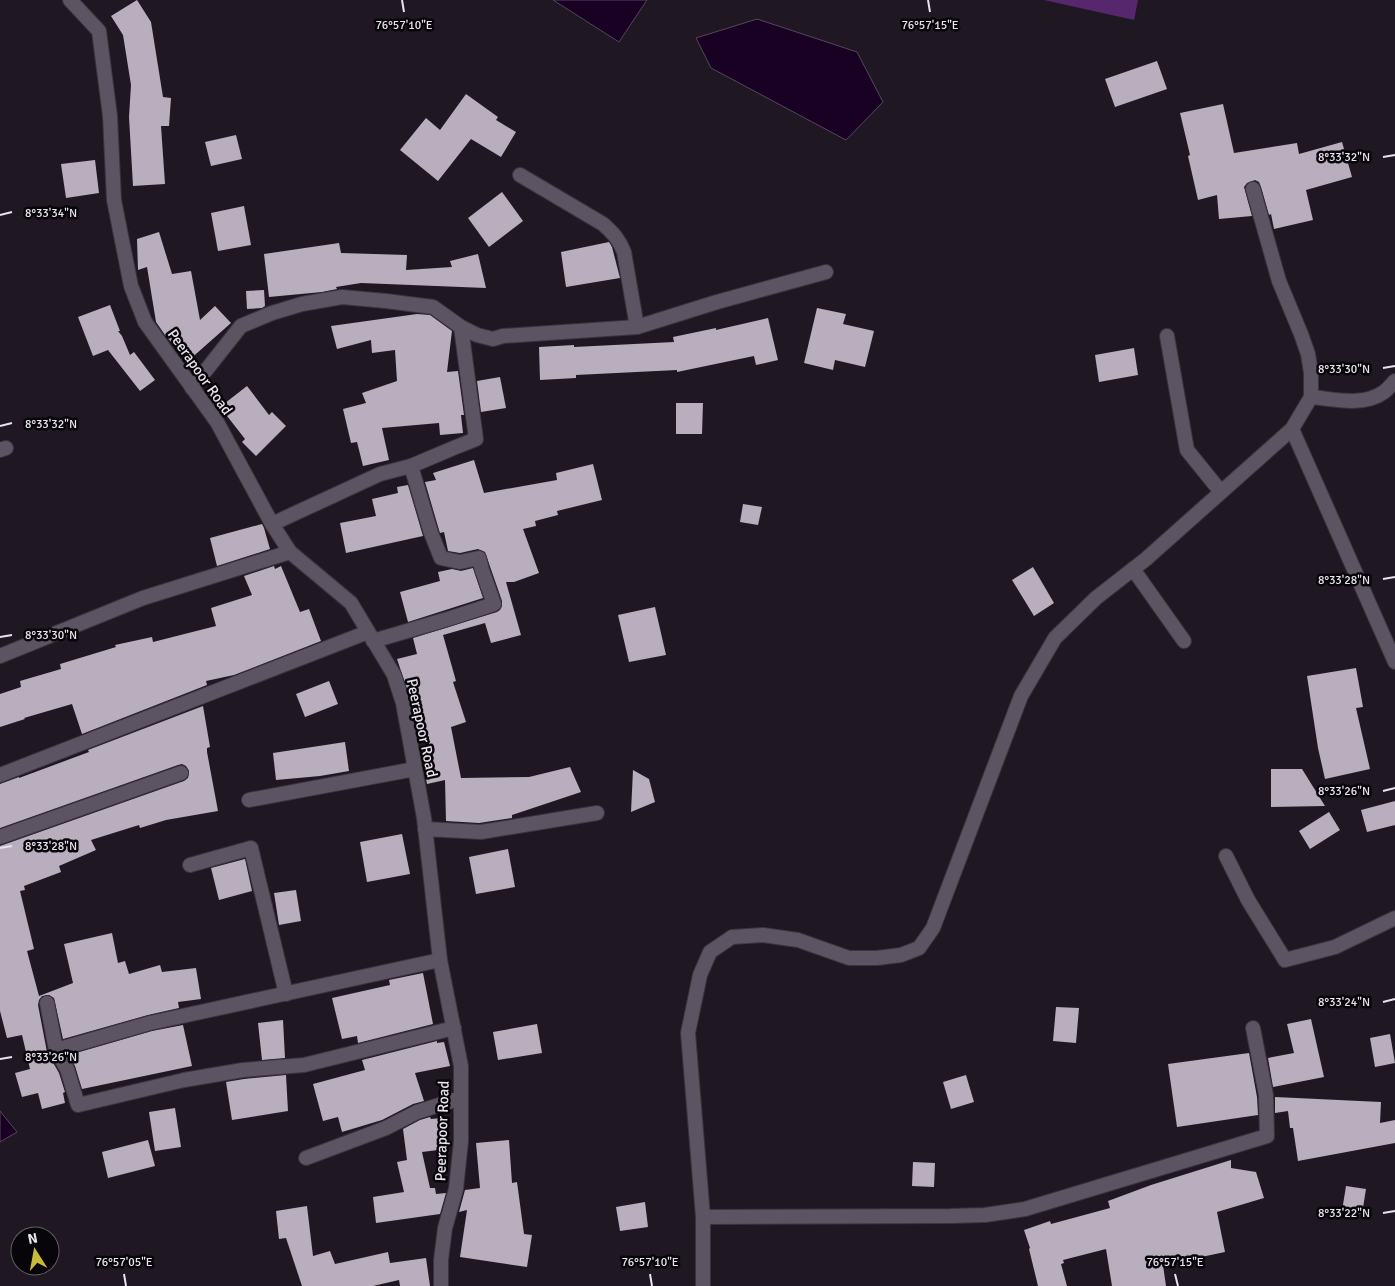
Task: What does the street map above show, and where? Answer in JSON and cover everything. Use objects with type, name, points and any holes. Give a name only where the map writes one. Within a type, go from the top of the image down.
[{"type":"street","name":"Peerapoor Road","points":[[70,0],[98,31],[110,116],[114,200],[131,286],[145,322],[217,422],[272,524],[290,552],[351,604],[394,675],[402,703],[415,768],[425,829],[440,960],[461,1066],[461,1140],[456,1189],[445,1228],[440,1260],[441,1286]]},
{"type":"street","points":[[520,175],[603,224],[620,242],[624,252],[637,326]]},
{"type":"street","points":[[703,1286],[702,1217],[688,1033],[700,975],[710,952],[732,937],[764,934],[798,940],[849,958],[877,958],[901,954],[919,948],[933,928],[1021,696],[1056,638],[1096,598],[1133,569],[1292,429],[1310,397],[1311,373],[1308,354],[1279,281],[1253,189]]},
{"type":"street","points":[[192,388],[241,326],[272,313],[302,304],[342,297],[433,307],[462,327],[477,335],[493,339],[503,336],[637,326],[826,272]]},
{"type":"street","points":[[272,524],[380,474],[411,466],[476,439],[462,327]]},
{"type":"street","points":[[1167,336],[1186,450],[1221,492]]},
{"type":"street","points":[[1310,397],[1365,400],[1383,393],[1395,381]]},
{"type":"street","points":[[1292,429],[1395,662]]},
{"type":"street","points":[[0,775],[371,636],[448,619],[494,604],[479,558],[460,562],[441,558],[431,533],[411,466]]},
{"type":"street","points":[[0,656],[143,598],[290,552]]},
{"type":"street","points":[[1133,569],[1184,641]]},
{"type":"street","points":[[249,800],[415,768]]},
{"type":"street","points":[[0,837],[181,773]]},
{"type":"street","points":[[425,829],[481,832],[597,813]]},
{"type":"street","points":[[190,865],[251,848],[286,994]]},
{"type":"street","points":[[1226,856],[1248,900],[1285,960],[1335,947],[1395,918]]},
{"type":"street","points":[[56,1050],[150,1023],[440,960]]},
{"type":"street","points":[[47,1003],[56,1050],[67,1069],[78,1105],[184,1080],[243,1070],[304,1065],[454,1028]]},
{"type":"street","points":[[702,1217],[985,1215],[1025,1209],[1267,1136],[1266,1095],[1253,1028]]},
{"type":"street","points":[[306,1158],[386,1128],[417,1112],[461,1098]]},
{"type":"shaded area","points":[[553,0],[647,0],[619,42]]},
{"type":"shaded area","points":[[1044,0],[1138,0],[1134,20]]},
{"type":"shaded area","points":[[757,19],[857,52],[883,102],[846,140],[711,68],[696,38]]},
{"type":"shaded area","points":[[0,1111],[17,1132],[0,1142]]},
{"type":"building","points":[[137,0],[151,22],[163,97],[171,98],[169,126],[161,126],[165,184],[133,186],[129,117],[131,85],[123,35],[111,16]]},
{"type":"building","points":[[1157,61],[1167,89],[1115,107],[1105,79]]},
{"type":"building","points":[[466,94],[498,117],[496,120],[516,132],[501,157],[471,139],[438,181],[400,150],[426,118],[440,130]]},
{"type":"building","points":[[1223,104],[1234,153],[1297,143],[1299,154],[1342,142],[1352,177],[1306,190],[1313,220],[1274,229],[1271,214],[1269,215],[1261,187],[1259,182],[1255,180],[1247,183],[1244,187],[1252,216],[1219,219],[1217,195],[1198,200],[1180,113]]},
{"type":"building","points":[[236,135],[242,159],[211,166],[205,142]]},
{"type":"building","points":[[95,160],[99,193],[66,198],[61,164]]},
{"type":"building","points":[[502,192],[523,221],[489,247],[468,218]]},
{"type":"building","points":[[244,206],[251,245],[218,251],[211,213]]},
{"type":"building","points":[[159,232],[172,274],[191,271],[200,320],[215,306],[231,323],[188,361],[156,322],[147,267],[138,270],[137,239]]},
{"type":"building","points":[[609,242],[620,278],[566,287],[561,252]]},
{"type":"building","points":[[339,243],[341,253],[407,255],[406,270],[452,267],[450,261],[478,254],[486,288],[361,283],[336,287],[337,289],[322,292],[269,297],[264,254]]},
{"type":"building","points":[[264,290],[265,306],[247,309],[246,291]]},
{"type":"building","points":[[110,305],[120,331],[118,331],[130,355],[134,352],[155,380],[140,391],[108,350],[93,356],[78,317]]},
{"type":"building","points":[[817,308],[846,314],[843,324],[874,331],[865,367],[835,360],[833,370],[804,363]]},
{"type":"building","points":[[417,314],[430,315],[452,331],[447,372],[458,371],[464,415],[461,415],[463,433],[440,435],[439,423],[382,428],[389,460],[363,466],[357,442],[351,443],[343,409],[366,403],[362,393],[397,381],[395,350],[372,353],[371,340],[337,349],[331,326]]},
{"type":"building","points":[[768,318],[778,360],[756,365],[754,356],[677,372],[677,370],[576,375],[576,378],[540,380],[539,347],[674,342],[673,337],[716,328],[716,330]]},
{"type":"building","points":[[1134,348],[1138,375],[1099,382],[1095,355]]},
{"type":"building","points":[[500,377],[506,408],[481,412],[477,381]]},
{"type":"building","points":[[247,386],[269,415],[272,412],[286,426],[256,456],[242,442],[245,439],[220,407]]},
{"type":"building","points":[[676,403],[703,403],[702,434],[676,434]]},
{"type":"building","points":[[474,460],[484,493],[557,480],[556,473],[593,464],[602,500],[557,511],[558,515],[535,521],[536,526],[523,529],[539,573],[514,582],[506,582],[521,635],[491,643],[485,623],[443,635],[456,681],[453,682],[466,722],[451,727],[461,778],[529,777],[570,767],[581,792],[512,815],[512,818],[479,823],[446,821],[445,780],[427,784],[423,761],[434,759],[412,694],[409,695],[397,659],[417,654],[413,638],[497,612],[502,606],[502,601],[485,552],[478,549],[460,553],[448,551],[444,532],[440,533],[425,482],[436,480],[433,473]]},
{"type":"building","points":[[408,485],[423,536],[346,553],[340,523],[376,516],[372,499],[398,493],[397,487]]},
{"type":"building","points":[[743,504],[762,507],[758,525],[740,522]]},
{"type":"building","points":[[262,524],[270,549],[217,566],[210,538]]},
{"type":"building","points":[[274,566],[275,569],[281,566],[300,612],[309,609],[321,641],[234,675],[206,681],[207,685],[82,734],[72,704],[0,727],[0,694],[21,687],[20,681],[61,669],[60,664],[116,647],[115,645],[152,637],[153,642],[216,626],[211,608],[252,595],[244,576]]},
{"type":"building","points":[[1033,567],[1054,603],[1034,616],[1012,580]]},
{"type":"building","points":[[473,568],[483,598],[408,622],[400,592],[440,581],[438,572],[452,569],[461,571]]},
{"type":"building","points":[[655,607],[666,655],[629,662],[618,615]]},
{"type":"building","points":[[1356,668],[1363,707],[1356,708],[1370,769],[1325,779],[1318,748],[1307,676]]},
{"type":"building","points":[[329,681],[338,704],[305,717],[296,694]]},
{"type":"building","points":[[203,706],[210,747],[207,748],[207,752],[218,811],[166,820],[140,828],[139,825],[91,840],[96,850],[59,866],[61,872],[24,886],[25,890],[20,891],[34,949],[27,951],[39,996],[73,983],[64,944],[112,933],[118,963],[125,961],[129,974],[160,965],[162,972],[196,968],[201,999],[178,1002],[179,1008],[63,1039],[54,998],[49,995],[42,996],[38,1005],[47,1052],[59,1073],[65,1092],[63,1093],[65,1103],[42,1109],[38,1093],[22,1097],[15,1073],[30,1069],[22,1035],[7,1038],[0,1011],[0,846],[184,781],[188,778],[189,771],[186,766],[178,765],[0,828],[0,784],[89,752],[88,750]]},
{"type":"building","points":[[345,742],[349,771],[276,780],[273,753]]},
{"type":"building","points":[[1271,769],[1302,769],[1325,806],[1271,807]]},
{"type":"building","points":[[633,770],[649,779],[655,802],[631,812]]},
{"type":"building","points":[[1395,801],[1395,825],[1367,832],[1361,810]]},
{"type":"building","points":[[1329,812],[1340,830],[1310,849],[1299,831]]},
{"type":"building","points":[[402,834],[410,874],[367,882],[360,842]]},
{"type":"building","points":[[508,849],[515,887],[476,894],[469,857]]},
{"type":"building","points":[[245,859],[252,891],[219,900],[211,868]]},
{"type":"building","points":[[296,890],[301,921],[279,925],[274,893]]},
{"type":"building","points":[[423,973],[433,1024],[358,1043],[357,1036],[342,1039],[332,998],[390,985],[389,980]]},
{"type":"building","points":[[1056,1007],[1079,1008],[1076,1043],[1053,1041]]},
{"type":"building","points":[[1311,1019],[1324,1077],[1273,1087],[1268,1058],[1294,1053],[1287,1024]]},
{"type":"building","points":[[283,1020],[285,1058],[262,1060],[258,1023]]},
{"type":"building","points":[[537,1024],[542,1053],[498,1060],[493,1032]]},
{"type":"building","points":[[183,1025],[192,1066],[82,1089],[75,1066],[69,1055],[152,1031]]},
{"type":"building","points":[[1390,1034],[1395,1063],[1375,1067],[1370,1038]]},
{"type":"building","points":[[437,1041],[437,1043],[444,1042],[450,1066],[415,1073],[424,1101],[413,1104],[382,1120],[342,1132],[338,1117],[323,1121],[313,1084],[365,1070],[362,1060]]},
{"type":"building","points":[[1249,1053],[1257,1097],[1258,1115],[1177,1127],[1168,1064]]},
{"type":"building","points":[[286,1075],[288,1111],[232,1120],[226,1082]]},
{"type":"building","points":[[966,1075],[974,1102],[951,1109],[943,1082]]},
{"type":"building","points":[[1275,1097],[1381,1102],[1380,1123],[1395,1120],[1395,1143],[1298,1161],[1293,1128],[1290,1128],[1288,1111],[1275,1113]]},
{"type":"building","points":[[175,1108],[181,1147],[155,1151],[149,1112]]},
{"type":"building","points":[[430,1117],[431,1119],[442,1118],[446,1149],[422,1152],[430,1188],[435,1188],[436,1194],[446,1193],[440,1214],[376,1223],[373,1197],[404,1192],[397,1162],[407,1160],[403,1129]]},
{"type":"building","points":[[148,1140],[155,1166],[108,1178],[102,1152]]},
{"type":"building","points":[[509,1140],[512,1183],[517,1182],[524,1234],[532,1235],[527,1267],[460,1257],[467,1210],[459,1212],[465,1190],[480,1188],[476,1143]]},
{"type":"building","points":[[1231,1160],[1231,1168],[1256,1172],[1264,1198],[1217,1212],[1225,1252],[1163,1265],[1166,1286],[1112,1286],[1106,1249],[1063,1260],[1064,1263],[1061,1264],[1067,1286],[1038,1286],[1024,1230],[1050,1221],[1051,1224],[1110,1208],[1108,1201],[1151,1185]]},
{"type":"building","points":[[913,1162],[935,1163],[934,1187],[912,1186]]},
{"type":"building","points":[[1346,1186],[1366,1189],[1362,1214],[1342,1211]]},
{"type":"building","points":[[645,1202],[648,1227],[620,1231],[616,1207]]},
{"type":"building","points":[[307,1206],[313,1256],[330,1251],[335,1264],[388,1252],[390,1263],[426,1258],[430,1286],[400,1286],[399,1280],[373,1286],[302,1286],[286,1238],[279,1239],[276,1211]]}]
